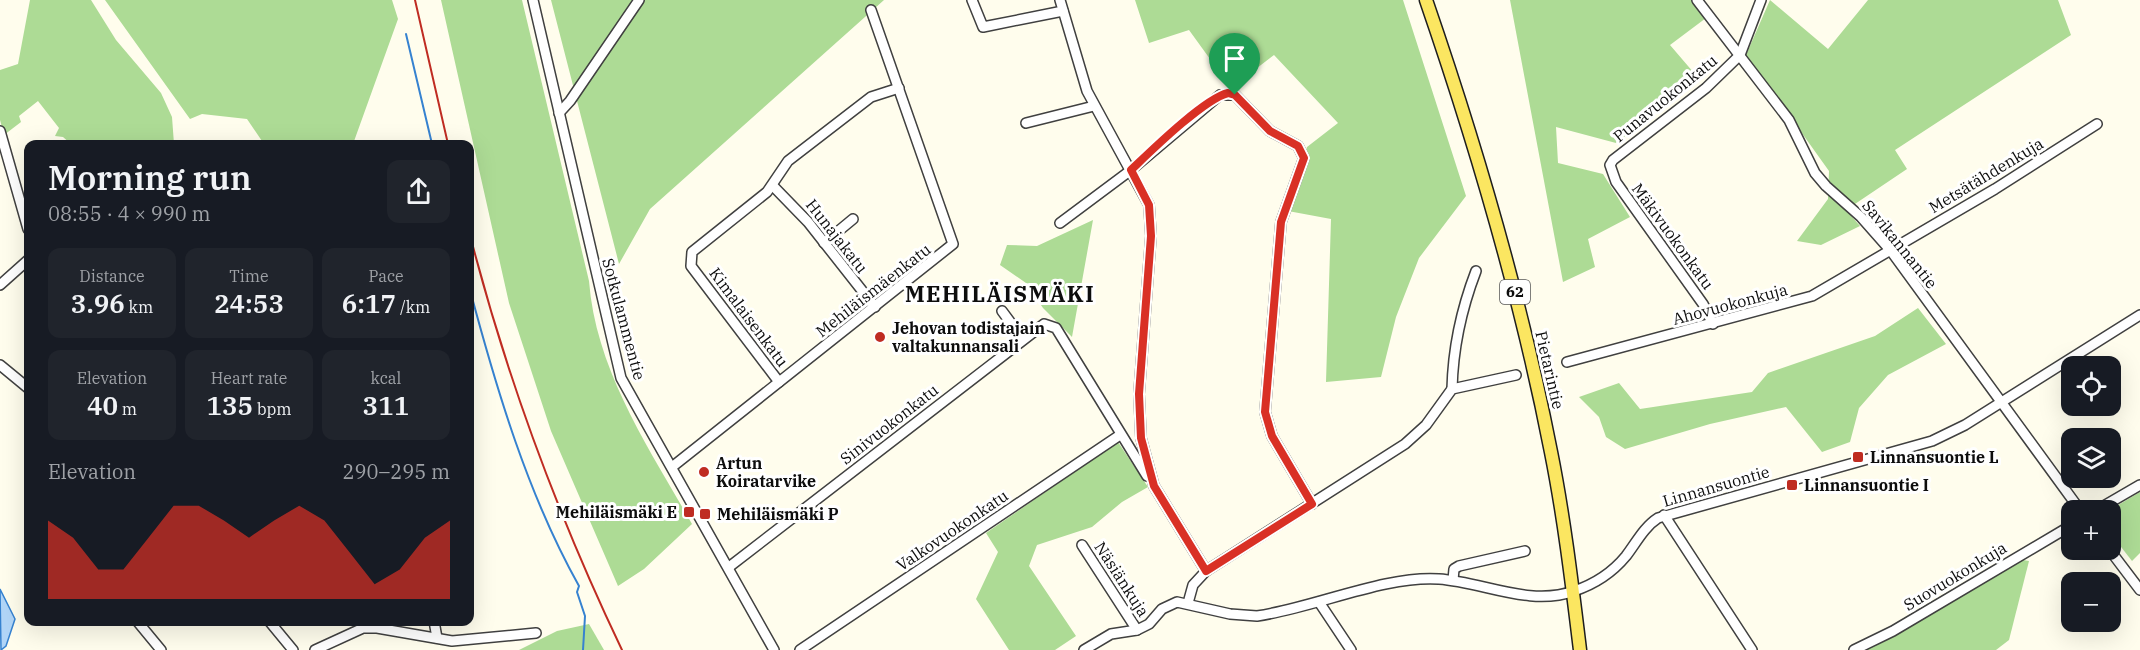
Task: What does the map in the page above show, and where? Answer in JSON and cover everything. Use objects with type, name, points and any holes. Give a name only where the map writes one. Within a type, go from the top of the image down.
[{"type":"main road","name":"Pietarintie","points":[[1426,0],[1476,150],[1516,297],[1552,454],[1580,650]]},
{"type":"street","name":"Sotkulammentie","points":[[533,0],[621,378],[774,650]]},
{"type":"street","points":[[560,113],[639,0]]},
{"type":"street","points":[[972,0],[983,27],[1063,11]]},
{"type":"street","points":[[1060,0],[1087,91],[1149,205],[1151,236],[1138,418],[1154,486]]},
{"type":"street","name":"Savikannantie","points":[[1697,0],[1798,135],[1812,168],[1826,186],[1861,217],[1891,251],[2073,500]]},
{"type":"street","points":[[1740,55],[1761,0]]},
{"type":"street","name":"Mehiläismäenkatu","points":[[672,467],[953,244],[871,10]]},
{"type":"street","name":"Punavuokonkatu","points":[[1610,165],[1613,160],[1706,88],[1740,55]]},
{"type":"street","name":"Kimalaisenkatu","points":[[779,382],[691,266],[690,258],[697,245],[773,186],[778,174],[796,154],[871,97],[899,88]]},
{"type":"street","points":[[1060,223],[1131,170],[1220,95],[1228,93],[1235,95],[1270,131],[1292,142],[1302,152],[1302,164],[1281,222],[1265,412],[1272,436],[1312,504]]},
{"type":"street","points":[[1026,123],[1094,106]]},
{"type":"street","name":"Metsätähdenkuja","points":[[1891,251],[2097,124]]},
{"type":"street","points":[[0,131],[24,215]]},
{"type":"street","name":"Mäkivuokonkatu","points":[[1610,165],[1612,175],[1703,304],[1713,324]]},
{"type":"street","name":"Hunajakatu","points":[[773,186],[787,198],[875,307]]},
{"type":"street","points":[[824,243],[853,219]]},
{"type":"street","name":"Ahovuokonkuja","points":[[1567,362],[1812,296],[1891,251]]},
{"type":"street","points":[[0,285],[24,264]]},
{"type":"street","points":[[1084,650],[1111,634],[1137,630],[1149,624],[1169,604],[1188,603],[1193,585],[1206,571],[1416,435],[1437,412],[1452,389],[1456,332],[1476,271]]},
{"type":"street","points":[[1002,311],[1022,338]]},
{"type":"street","name":"Linnansuontie","points":[[1188,603],[1230,614],[1257,616],[1403,581],[1453,580],[1542,596],[1573,592],[1610,573],[1648,527],[1664,516],[1932,441],[2000,402],[2140,315]]},
{"type":"street","name":"Sinivuokonkatu","points":[[729,567],[1039,325],[1051,324],[1056,328],[1120,435]]},
{"type":"street","points":[[0,364],[24,384]]},
{"type":"street","points":[[1452,389],[1516,375]]},
{"type":"street","points":[[19,380],[24,377]]},
{"type":"street","points":[[1120,435],[1206,571]]},
{"type":"street","name":"Valkovuokonkatu","points":[[800,650],[1120,435]]},
{"type":"street","points":[[2114,500],[2140,485]]},
{"type":"street","points":[[1664,516],[1752,650]]},
{"type":"street","name":"Suovuokonkuja","points":[[1854,650],[1893,631],[2061,532]]},
{"type":"street","name":"Näsiänkuja","points":[[1082,545],[1137,630]]},
{"type":"street","points":[[1453,580],[1454,569],[1459,566],[1525,551]]},
{"type":"street","points":[[2117,560],[2140,590]]},
{"type":"street","points":[[1319,602],[1351,650]]},
{"type":"street","points":[[141,626],[161,650]]},
{"type":"street","points":[[273,626],[293,650]]},
{"type":"street","points":[[435,626],[437,638]]},
{"type":"street","points":[[315,650],[363,628],[471,640],[536,633]]},
{"type":"green space","points":[[30,0],[91,0],[116,40],[161,93],[172,117],[174,140],[66,140],[55,136],[59,128],[38,101],[19,116],[21,122],[4,135],[0,120],[0,70],[18,64]]},
{"type":"green space","points":[[105,0],[392,0],[398,19],[354,140],[261,140],[247,119],[202,114],[190,119]]},
{"type":"green space","points":[[441,0],[522,0],[589,281],[602,346],[627,408],[692,524],[644,569],[618,586],[551,431],[509,303]]},
{"type":"green space","points":[[551,0],[884,0],[650,209],[619,264]]},
{"type":"green space","points":[[1135,0],[1403,0],[1466,196],[1419,258],[1396,317],[1381,377],[1326,382],[1331,219],[1288,211],[1307,147],[1338,123],[1274,55],[1231,88],[1189,30],[1149,43]]},
{"type":"green space","points":[[1510,0],[1692,0],[1706,18],[1670,45],[1700,80],[1616,143],[1556,127],[1558,163],[1603,174],[1630,217],[1588,239],[1595,267],[1563,282]]},
{"type":"green space","points":[[1770,0],[1828,49],[1868,0],[2058,0],[2071,35],[1895,150],[1907,169],[1846,210],[1860,226],[1821,245],[1797,241],[1828,199],[1829,171],[1746,55]]},
{"type":"green space","points":[[1093,220],[1072,337],[1043,308],[1026,283],[1000,265],[1007,245],[1037,246]]},
{"type":"green space","points":[[1918,308],[1946,344],[1888,375],[1859,408],[1850,442],[1822,452],[1786,407],[1710,424],[1625,449],[1606,437],[1599,417],[1579,397],[1619,383],[1640,409],[1752,392],[1768,373],[1875,336]]},
{"type":"green space","points":[[1118,442],[1148,487],[1122,502],[1092,527],[1037,545],[1029,566],[1076,636],[1055,650],[1009,650],[976,599],[998,552],[986,533]]},
{"type":"green space","points":[[2140,492],[2140,553],[2132,561],[2121,547],[2121,503]]},
{"type":"green space","points":[[2023,560],[2029,561],[2009,640],[1996,650],[1866,650]]},
{"type":"green space","points":[[589,624],[604,650],[519,650],[557,631]]},
{"type":"water","points":[[0,589],[15,619],[6,646],[1,650]]},
{"type":"waterway","points":[[406,34],[431,140]]},
{"type":"waterway","points":[[474,304],[491,366],[529,479],[544,516],[579,586],[577,592],[585,616],[583,650]]},
{"type":"railway","points":[[415,0],[447,140]]},
{"type":"railway","points":[[474,249],[500,342],[536,446],[576,549],[622,650]]},
{"type":"place","name":"Jehovan todistajain valtakunnansali","points":[[880,337]]},
{"type":"place","name":"Linnansuontie L","points":[[1858,457]]},
{"type":"place","name":"Artun Koiratarvike","points":[[704,472]]},
{"type":"place","name":"Linnansuontie I","points":[[1792,485]]},
{"type":"place","name":"Mehiläismäki E","points":[[689,512]]},
{"type":"place","name":"Mehiläismäki P","points":[[705,514]]},
{"type":"district","name":"MEHILÄISMÄKI","points":[[1000,294]]},
{"type":"route","points":[[1228,93],[1235,95],[1270,131],[1298,146],[1304,158],[1281,222],[1270,325],[1265,412],[1272,436],[1312,504],[1206,571],[1154,486],[1141,438],[1138,418],[1139,394],[1151,236],[1149,205],[1131,170],[1153,149],[1220,95],[1228,93]]}]
